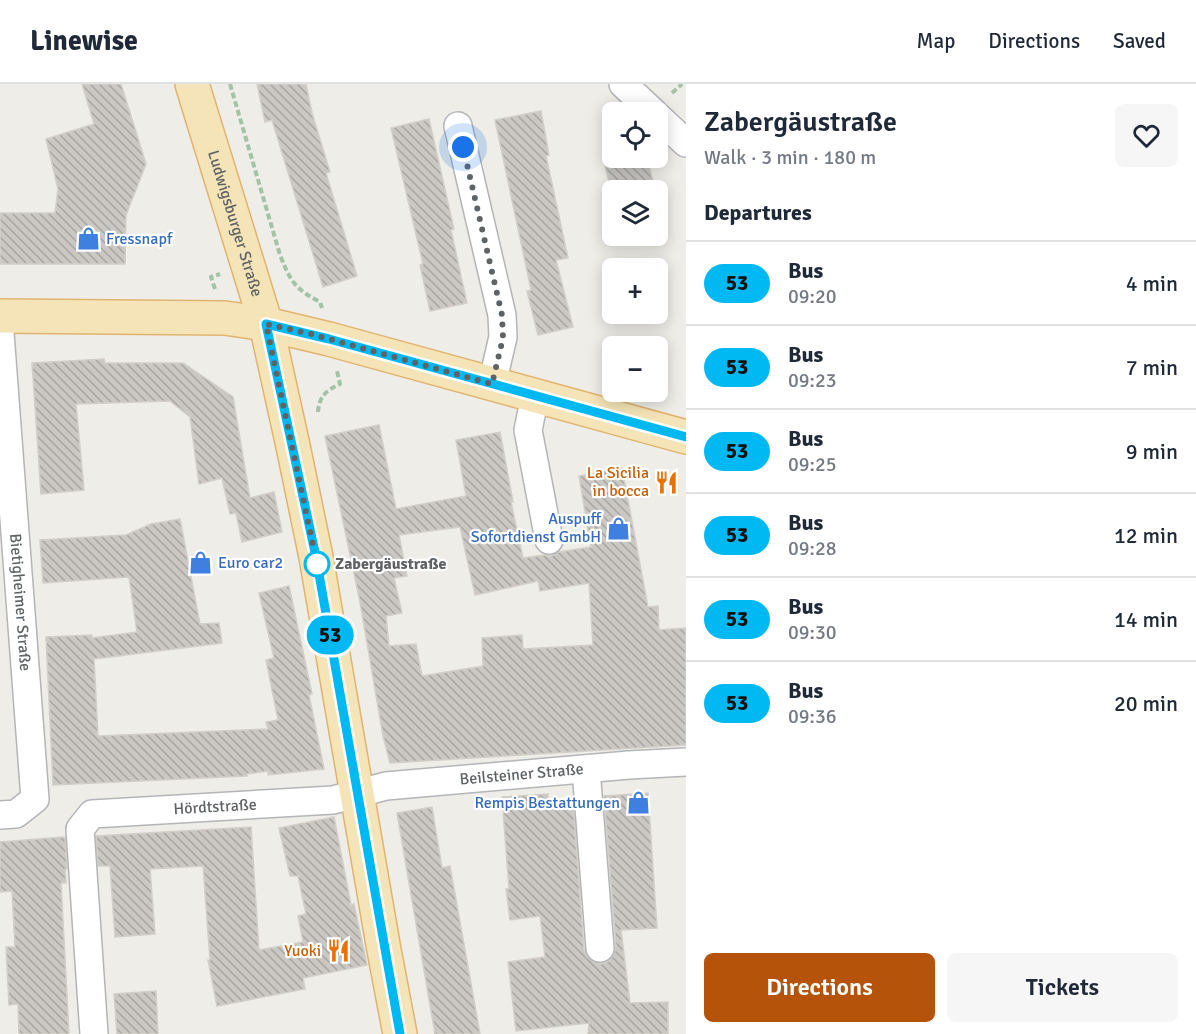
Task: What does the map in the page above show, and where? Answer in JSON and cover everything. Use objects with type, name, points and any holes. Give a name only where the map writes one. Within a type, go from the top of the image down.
[{"type":"main road","name":"Ludwigsburger Straße","points":[[192,84],[266,324],[316,557],[400,1034]]},
{"type":"main road","points":[[0,316],[225,318],[266,324],[311,334],[686,437]]},
{"type":"street","points":[[623,84],[642,102]]},
{"type":"street","points":[[458,126],[502,315],[503,338],[492,384]]},
{"type":"street","points":[[668,126],[686,143]]},
{"type":"street","name":"Bietigheimer Straße","points":[[0,333],[35,799],[16,814],[0,815]]},
{"type":"street","points":[[535,396],[528,430],[549,540]]},
{"type":"street","name":"Beilsteiner Straße","points":[[357,793],[386,786],[686,762]]},
{"type":"street","points":[[586,769],[600,948]]},
{"type":"street","name":"Hördtstraße","points":[[94,1034],[80,829],[92,814],[333,800],[357,793]]},
{"type":"path","points":[[230,84],[280,255]]},
{"type":"building","points":[[82,84],[121,84],[146,164],[126,215],[125,264],[0,264],[0,213],[55,213],[58,189],[46,139],[94,124]]},
{"type":"building","points":[[257,84],[306,84],[312,113],[330,172],[326,173],[357,276],[323,287],[272,120],[265,122]]},
{"type":"building","points":[[541,111],[549,155],[546,156],[568,258],[556,260],[573,327],[538,335],[527,291],[531,290],[495,120]]},
{"type":"building","points":[[429,119],[454,229],[451,230],[467,303],[430,311],[420,265],[423,264],[391,128]]},
{"type":"building","points":[[606,168],[650,168],[652,180],[608,180]]},
{"type":"building","points":[[104,359],[105,363],[183,363],[233,397],[250,498],[274,492],[282,532],[242,542],[236,513],[230,514],[222,478],[199,484],[190,417],[170,401],[76,404],[84,490],[41,494],[32,363]]},
{"type":"building","points":[[379,425],[396,509],[466,496],[456,440],[500,432],[523,558],[551,556],[559,552],[591,547],[579,476],[622,468],[648,607],[658,606],[659,630],[686,628],[686,745],[390,763],[383,736],[360,602],[325,436]],"holes":[[[460,527],[475,595],[538,581],[540,591],[589,583],[593,645],[523,649],[522,635],[482,638],[483,666],[422,676],[416,644],[389,646],[386,616],[402,613],[394,578],[407,576],[399,535]]]},
{"type":"building","points":[[180,519],[200,624],[219,623],[222,643],[94,659],[98,736],[268,729],[266,722],[278,720],[266,660],[274,658],[259,593],[289,586],[312,694],[309,695],[324,769],[268,775],[268,771],[247,774],[247,776],[53,785],[46,637],[92,635],[92,638],[137,632],[129,577],[43,583],[40,540],[126,535],[151,524]]},
{"type":"building","points":[[648,793],[657,928],[621,930],[630,1003],[668,1002],[668,1034],[588,1034],[589,1023],[516,1031],[508,962],[545,957],[540,916],[510,920],[506,889],[509,889],[502,797],[548,794],[548,804],[573,802],[584,949],[587,957],[601,964],[609,961],[616,947],[604,796]]},
{"type":"building","points":[[432,807],[442,868],[450,866],[480,1034],[435,1034],[397,813]]},
{"type":"building","points":[[334,817],[351,905],[354,904],[367,965],[303,978],[305,989],[217,1006],[208,960],[210,960],[203,866],[150,869],[155,934],[115,937],[110,866],[98,866],[96,836],[251,827],[259,950],[303,942],[298,916],[306,914],[298,876],[290,876],[279,828]]},
{"type":"building","points":[[65,838],[67,869],[65,869],[66,883],[61,883],[69,1034],[19,1034],[18,1004],[9,1005],[6,947],[15,947],[12,891],[0,892],[0,842]]},
{"type":"building","points":[[156,991],[158,1034],[117,1034],[114,994]]},
{"type":"bus line","name":"53","points":[[400,1034],[316,557],[266,324],[329,339],[686,437]]},
{"type":"place","name":"Fressnapf","points":[[88,239]]},
{"type":"place","name":"La Sicilia in bocca","points":[[667,482]]},
{"type":"place","name":"Auspuff Sofortdienst GmbH","points":[[619,528]]},
{"type":"place","name":"Euro car2","points":[[200,563]]},
{"type":"place","name":"Zabergäustraße","points":[[317,564]]},
{"type":"place","name":"Rempis Bestattungen","points":[[638,803]]},
{"type":"place","name":"Yuoki","points":[[339,951]]},
{"type":"route","points":[[317,564],[266,324],[311,334],[492,384],[503,338],[502,315],[463,147]]}]
